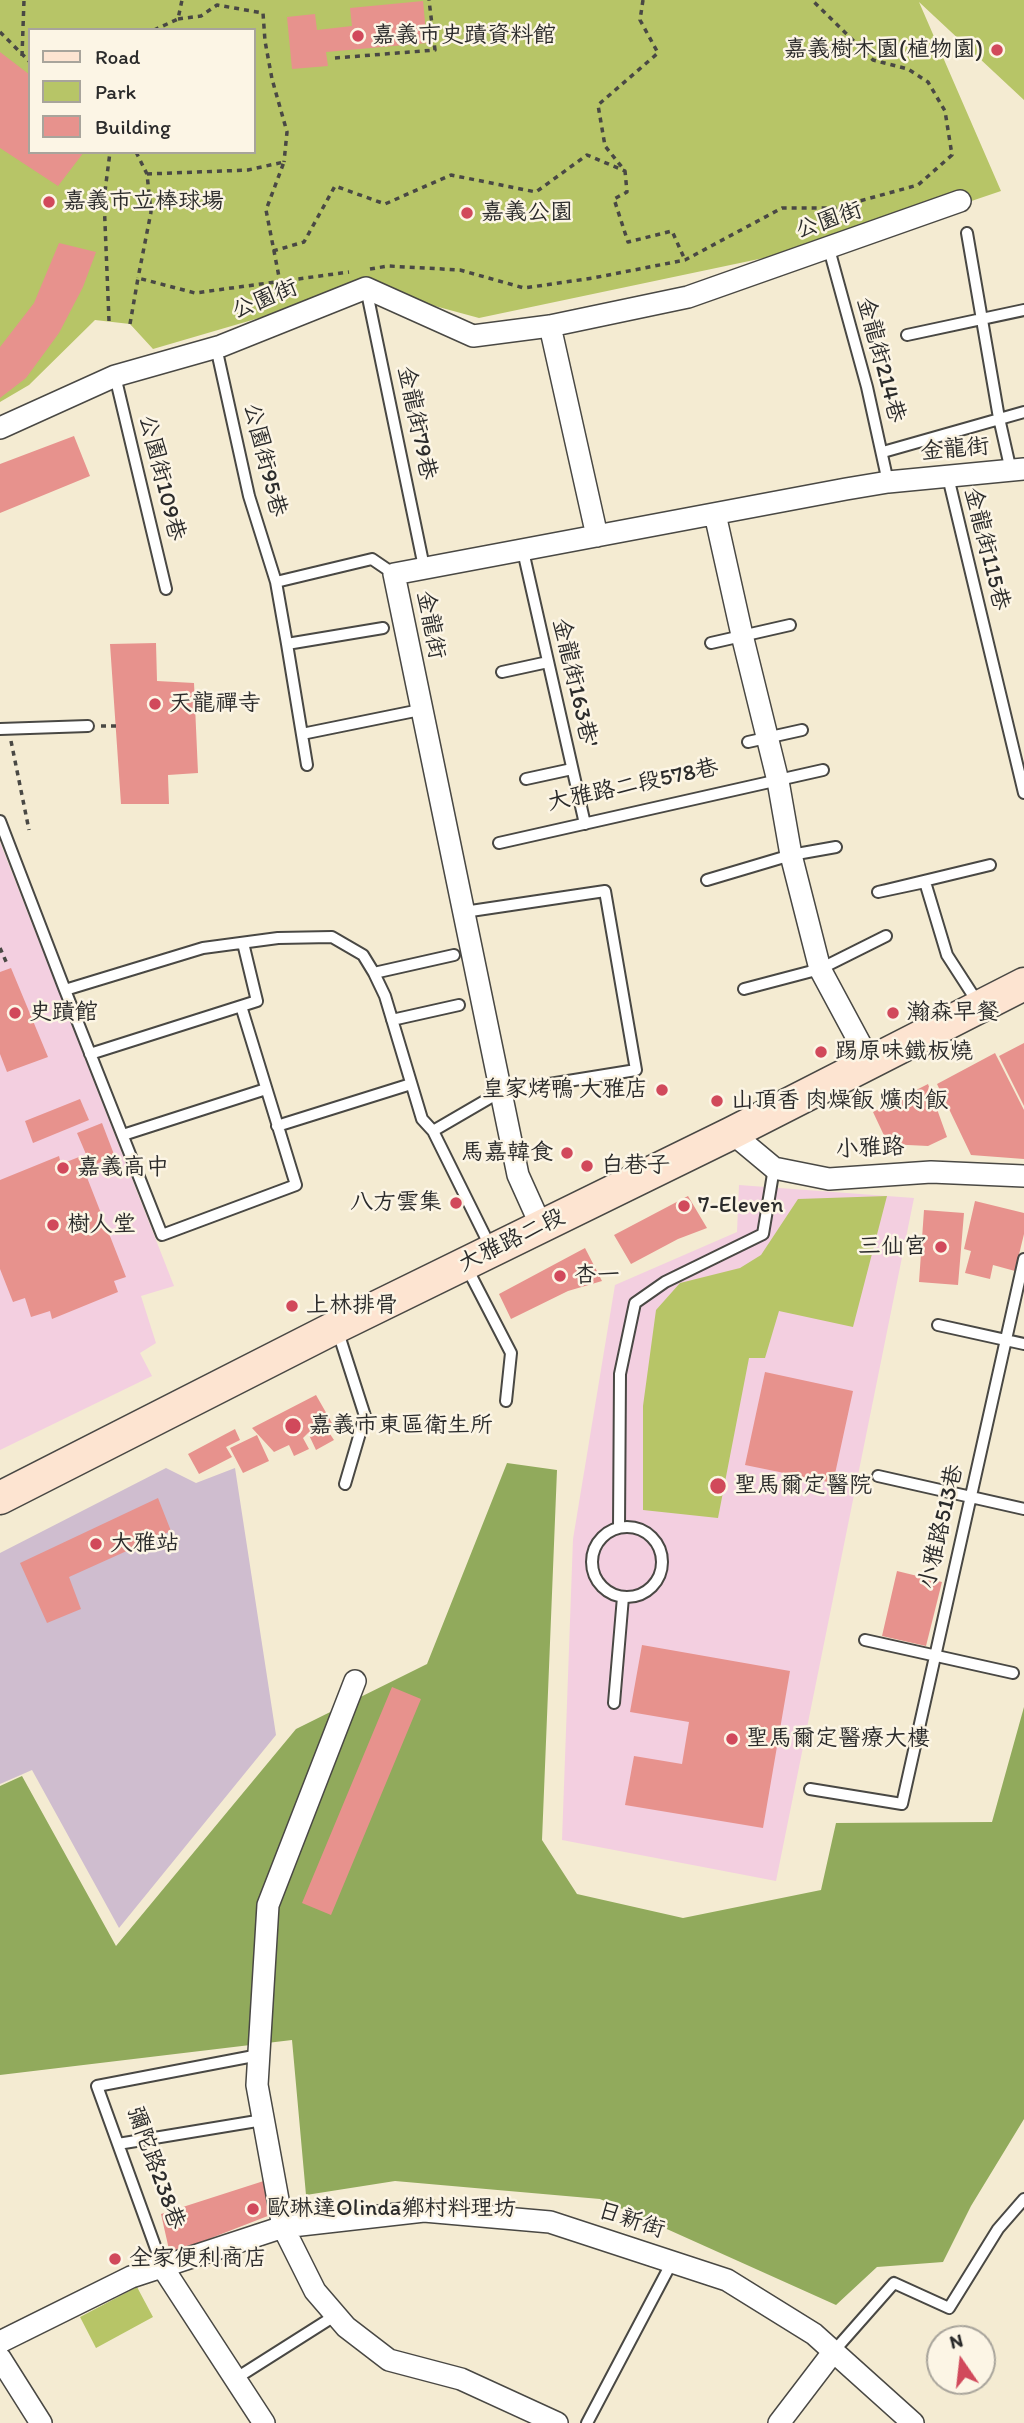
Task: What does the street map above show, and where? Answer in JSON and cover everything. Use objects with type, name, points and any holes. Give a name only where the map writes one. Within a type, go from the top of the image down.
[{"type":"main road","name":"大雅路二段","points":[[0,1498],[336,1326],[732,1133],[1024,984]]},
{"type":"street","name":"公園街","points":[[0,428],[115,376],[216,347],[366,288],[473,336],[550,326],[688,297],[960,201]]},
{"type":"street","points":[[550,326],[597,536]]},
{"type":"street","name":"金龍街","points":[[541,1226],[518,1175],[394,574],[888,482],[1018,470]]},
{"type":"street","points":[[715,514],[742,635],[757,740],[778,781],[791,855],[820,969],[870,1062]]},
{"type":"street","name":"小雅路","points":[[732,1133],[775,1168],[829,1179],[931,1172],[1024,1176]]},
{"type":"street","points":[[355,1681],[268,1905],[257,2085],[283,2227],[315,2291],[346,2327],[389,2360],[461,2379],[557,2423]]},
{"type":"street","name":"日新街","points":[[283,2227],[424,2211],[550,2222],[727,2280],[814,2334],[914,2423]]},
{"type":"street","name":"彌陀路238巷","points":[[0,2342],[131,2277],[283,2227]]},
{"type":"street","points":[[163,2268],[264,2423]]},
{"type":"street","points":[[779,2423],[835,2351]]},
{"type":"street","points":[[0,2358],[41,2423]]},
{"type":"lane","points":[[968,233],[999,418],[1018,470]]},
{"type":"lane","name":"金龍街214巷","points":[[828,249],[883,452],[888,482]]},
{"type":"lane","name":"金龍街79巷","points":[[366,288],[424,567]]},
{"type":"lane","points":[[907,335],[1024,310]]},
{"type":"lane","name":"公園街95巷","points":[[216,347],[249,496],[276,582],[307,765]]},
{"type":"lane","name":"公園街109巷","points":[[115,376],[166,589]]},
{"type":"lane","points":[[883,452],[1024,412]]},
{"type":"lane","name":"金龍街115巷","points":[[947,477],[1024,793]]},
{"type":"lane","name":"金龍街163巷'","points":[[523,551],[585,824]]},
{"type":"lane","points":[[276,582],[372,559],[394,574]]},
{"type":"lane","points":[[711,643],[790,625]]},
{"type":"lane","points":[[287,644],[383,628]]},
{"type":"lane","points":[[502,672],[548,662]]},
{"type":"lane","points":[[302,734],[420,710]]},
{"type":"lane","points":[[4,728],[88,726]]},
{"type":"lane","points":[[757,740],[802,730]]},
{"type":"lane","points":[[526,779],[572,769]]},
{"type":"lane","name":"大雅路二段578巷","points":[[499,843],[823,770]]},
{"type":"lane","points":[[0,821],[163,1235],[296,1185],[241,1006]]},
{"type":"lane","points":[[707,880],[791,855],[836,847]]},
{"type":"lane","points":[[980,1005],[947,955],[925,882],[878,892],[990,865]]},
{"type":"lane","points":[[433,1131],[500,1092],[636,1070],[606,891],[464,912]]},
{"type":"lane","points":[[744,989],[820,969],[886,936]]},
{"type":"lane","points":[[65,990],[203,948],[278,938],[332,937],[363,955],[385,996],[422,1119],[433,1131],[511,1353],[506,1401]]},
{"type":"lane","points":[[90,1054],[257,1001],[243,943]]},
{"type":"lane","points":[[374,974],[454,955]]},
{"type":"lane","points":[[392,1020],[459,1005]]},
{"type":"lane","points":[[277,1126],[411,1084]]},
{"type":"lane","points":[[123,1135],[266,1089]]},
{"type":"lane","points":[[619,1527],[620,1374],[635,1303],[665,1282],[763,1234],[775,1168]]},
{"type":"lane","name":"小雅路513巷","points":[[810,1789],[902,1804],[1024,1259]]},
{"type":"lane","points":[[938,1325],[1024,1344]]},
{"type":"lane","points":[[336,1326],[365,1416],[345,1484]]},
{"type":"lane","points":[[878,1476],[1024,1510]]},
{"type":"lane","points":[[619,1527],[631,1527],[643,1530],[660,1548],[661,1572],[655,1583],[646,1591],[623,1597],[612,1594],[596,1580],[591,1558],[600,1538],[619,1527]]},
{"type":"lane","points":[[614,1703],[623,1597]]},
{"type":"lane","points":[[865,1640],[1013,1673]]},
{"type":"lane","name":"彌陀路238巷","points":[[163,2268],[97,2086],[259,2055]]},
{"type":"lane","points":[[118,2144],[263,2120]]},
{"type":"lane","points":[[835,2351],[894,2283],[949,2308],[998,2230],[1024,2199]]},
{"type":"lane","points":[[586,2423],[672,2262]]},
{"type":"lane","points":[[235,2379],[336,2315]]},
{"type":"path","points":[[22,56],[24,0]]},
{"type":"path","points":[[178,19],[182,0]]},
{"type":"path","points":[[335,58],[435,50],[429,0]]},
{"type":"path","points":[[643,0],[640,20],[658,52],[598,106],[605,146],[625,171],[627,192],[614,199],[628,242],[672,231],[685,260]]},
{"type":"path","points":[[138,278],[195,293],[388,266],[460,270],[524,288],[685,260],[782,208],[834,208],[918,185],[952,155],[945,111],[928,82],[908,69],[873,60],[811,0]]},
{"type":"path","points":[[158,28],[178,19],[201,16],[218,5],[263,13],[272,79],[287,132],[284,162],[266,210],[280,282]]},
{"type":"path","points":[[0,32],[28,60]]},
{"type":"path","points":[[109,321],[104,199],[110,154]]},
{"type":"path","points":[[130,324],[151,212],[148,174],[137,154]]},
{"type":"path","points":[[274,251],[304,242],[335,186],[385,204],[451,175],[536,192],[587,155],[625,171]]},
{"type":"path","points":[[148,174],[201,174],[248,170],[284,162]]},
{"type":"path","points":[[4,728],[29,830]]},
{"type":"path","points":[[0,948],[8,966]]},
{"type":"shaded area","name":"嘉義高中","points":[[0,842],[174,1286],[141,1296],[156,1343],[140,1353],[152,1376],[0,1450]]},
{"type":"shaded area","name":"聖馬爾定醫院","points":[[739,1185],[914,1198],[776,1881],[562,1840],[573,1539],[615,1285],[737,1232]]},
{"type":"shaded area","points":[[166,1468],[196,1483],[235,1468],[276,1735],[119,1928],[32,1770],[0,1784],[0,1553]]},
{"type":"green space","name":"嘉義公園","points":[[0,0],[1024,0],[1024,100],[919,2],[1001,191],[868,236],[479,318],[365,287],[153,349],[130,324],[95,320],[29,385],[0,402]]},
{"type":"green space","points":[[887,1196],[853,1327],[779,1311],[765,1358],[749,1358],[718,1518],[643,1510],[643,1406],[656,1310],[680,1283],[740,1268],[761,1255],[798,1199]]},
{"type":"green space","points":[[507,1463],[557,1470],[542,1840],[577,1894],[683,1918],[821,1890],[836,1823],[992,1822],[1024,1707],[1024,2119],[971,2206],[943,2262],[877,2267],[836,2305],[600,2199],[395,2181],[306,2195],[292,2040],[0,2075],[0,1786],[22,1776],[116,1946],[296,1729],[427,1664]]},
{"type":"green space","points":[[137,2287],[153,2317],[96,2348],[80,2317]]},
{"type":"building","name":"嘉義市史蹟資料館","points":[[423,1],[427,43],[326,52],[328,66],[292,69],[287,17],[315,14],[317,30],[352,26],[350,8]]},
{"type":"building","points":[[0,52],[28,73],[28,154],[82,154],[58,186],[0,148]]},
{"type":"building","points":[[59,243],[96,252],[83,287],[59,333],[26,378],[0,398],[0,347],[34,303]]},
{"type":"building","points":[[74,436],[90,476],[0,513],[0,464]]},
{"type":"building","name":"天龍禪寺","points":[[156,643],[157,681],[194,683],[198,773],[168,775],[169,804],[121,804],[110,644]]},
{"type":"building","name":"史蹟館","points":[[11,968],[48,1057],[7,1072],[0,1054],[0,972]]},
{"type":"building","points":[[1024,1043],[1024,1106],[999,1056]]},
{"type":"building","points":[[995,1053],[1024,1110],[1024,1159],[971,1155],[937,1084]]},
{"type":"building","points":[[928,1084],[947,1137],[928,1146],[888,1144],[873,1112]]},
{"type":"building","points":[[80,1099],[89,1120],[33,1143],[25,1121]]},
{"type":"building","points":[[102,1123],[115,1157],[91,1166],[77,1133]]},
{"type":"building","name":"樹人堂","points":[[59,1156],[61,1164],[79,1157],[126,1277],[114,1281],[118,1292],[52,1319],[50,1311],[31,1317],[25,1298],[13,1302],[0,1269],[0,1180]]},
{"type":"building","points":[[688,1196],[707,1228],[678,1239],[631,1264],[614,1235]]},
{"type":"building","points":[[975,1201],[1024,1213],[1024,1234],[1015,1271],[993,1265],[990,1279],[965,1273],[971,1251],[964,1249]]},
{"type":"building","name":"三仙宮","points":[[924,1210],[964,1213],[958,1285],[919,1282]]},
{"type":"building","points":[[585,1248],[602,1281],[568,1291],[511,1319],[499,1294]]},
{"type":"building","points":[[765,1372],[853,1391],[833,1483],[745,1465]]},
{"type":"building","name":"嘉義市東區衛生所","points":[[316,1395],[332,1423],[326,1428],[334,1440],[316,1450],[308,1433],[303,1438],[309,1449],[294,1456],[289,1445],[274,1452],[252,1428]]},
{"type":"building","points":[[235,1429],[240,1440],[226,1447],[232,1457],[199,1474],[188,1454]]},
{"type":"building","points":[[257,1435],[269,1461],[243,1473],[230,1448]]},
{"type":"building","points":[[158,1498],[171,1531],[69,1577],[81,1609],[47,1623],[20,1563]]},
{"type":"building","points":[[897,1571],[942,1582],[926,1646],[882,1636]]},
{"type":"building","name":"聖馬爾定醫療大樓","points":[[642,1645],[790,1671],[763,1828],[625,1805],[634,1756],[682,1764],[689,1722],[630,1712]]},
{"type":"building","points":[[392,1687],[421,1699],[331,1915],[302,1903]]},
{"type":"building","points":[[273,2178],[278,2212],[170,2254],[161,2214]]},
{"type":"place","name":"嘉義市史蹟資料館","points":[[358,36]]},
{"type":"place","name":"嘉義樹木園(植物園)","points":[[997,50]]},
{"type":"place","name":"嘉義市立棒球場","points":[[49,202]]},
{"type":"place","name":"嘉義公園","points":[[467,213]]},
{"type":"place","name":"天龍禪寺","points":[[155,704]]},
{"type":"place","name":"史蹟館","points":[[15,1013]]},
{"type":"place","name":"瀚森早餐","points":[[893,1013]]},
{"type":"place","name":"踢原味鐵板燒","points":[[821,1052]]},
{"type":"place","name":"皇家烤鴨 大雅店","points":[[662,1090]]},
{"type":"place","name":"山頂香 肉燥飯 爌肉飯","points":[[717,1101]]},
{"type":"place","name":"馬嘉韓食","points":[[567,1153]]},
{"type":"place","name":"白巷子","points":[[587,1166]]},
{"type":"place","name":"嘉義高中","points":[[63,1168]]},
{"type":"place","name":"八方雲集","points":[[456,1203]]},
{"type":"place","name":"7-Eleven","points":[[684,1206]]},
{"type":"place","name":"樹人堂","points":[[53,1225]]},
{"type":"place","name":"三仙宮","points":[[941,1247]]},
{"type":"place","name":"杏一","points":[[560,1276]]},
{"type":"place","name":"上林排骨","points":[[292,1306]]},
{"type":"place","name":"嘉義市東區衛生所","points":[[293,1426]]},
{"type":"place","name":"聖馬爾定醫院","points":[[718,1486]]},
{"type":"place","name":"大雅站","points":[[96,1544]]},
{"type":"place","name":"聖馬爾定醫療大樓","points":[[732,1739]]},
{"type":"place","name":"歐琳達Olinda鄉村料理坊","points":[[253,2209]]},
{"type":"place","name":"全家便利商店","points":[[115,2259]]}]
